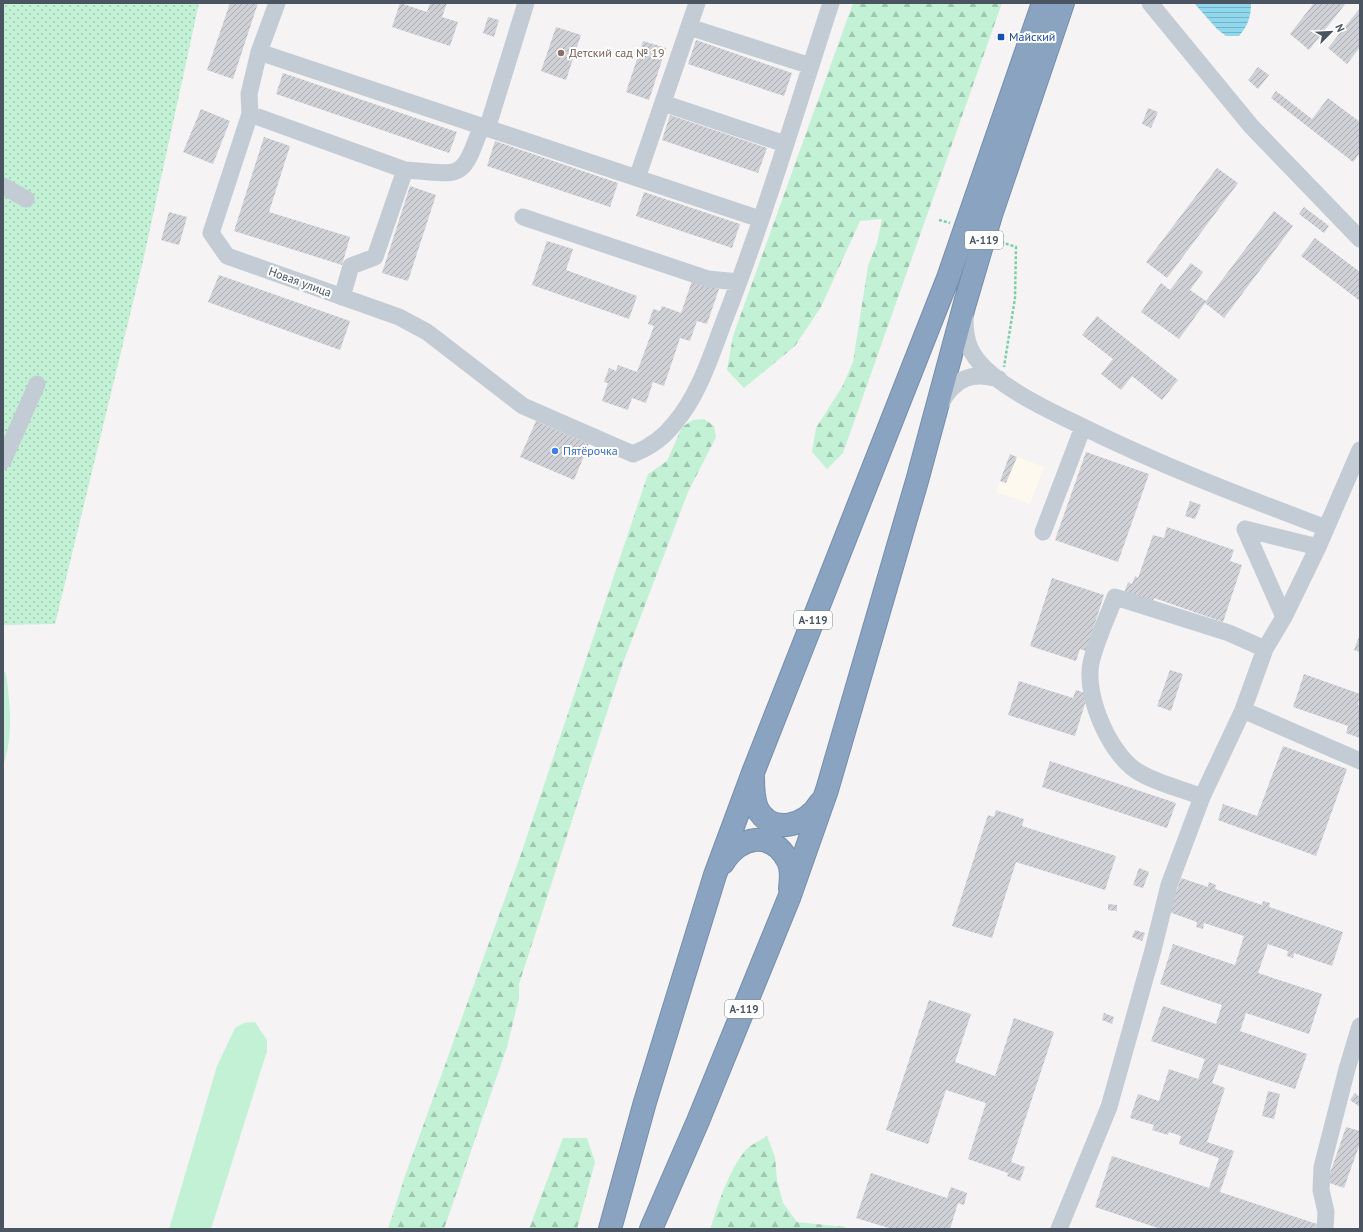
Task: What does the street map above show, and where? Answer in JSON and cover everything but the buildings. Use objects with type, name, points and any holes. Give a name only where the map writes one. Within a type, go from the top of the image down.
[{"type":"highway","name":"А-119","points":[[610,1229],[645,1102],[715,875],[754,770],[948,278],[1043,3]]},
{"type":"highway","name":"А-119","points":[[651,1229],[698,1121],[789,898],[827,790],[938,408],[965,303],[991,215],[1063,3]]},
{"type":"highway","points":[[754,770],[752,792],[758,809],[768,820],[781,825],[795,824],[808,818],[818,807],[827,790]]},
{"type":"highway","points":[[715,875],[730,851],[747,841],[764,840],[778,848],[789,862],[791,879],[789,898]]},
{"type":"street","points":[[277,3],[260,52],[249,94],[250,114],[405,170],[449,174],[459,171],[471,156],[484,128],[526,3]]},
{"type":"street","points":[[638,178],[697,3]]},
{"type":"street","points":[[523,217],[708,279],[739,282],[832,3]]},
{"type":"street","points":[[1150,3],[1251,126],[1360,239]]},
{"type":"street","points":[[689,27],[811,66]]},
{"type":"street","points":[[260,52],[760,219]]},
{"type":"street","points":[[663,103],[785,144]]},
{"type":"street","name":"Новая улица","points":[[250,114],[211,233],[227,256],[399,317],[427,332],[523,406],[633,454],[643,450],[665,434],[688,405],[707,366],[739,282]]},
{"type":"street","points":[[342,297],[351,266],[375,257],[405,170]]},
{"type":"street","points":[[3,186],[26,199]]},
{"type":"street","points":[[965,303],[966,341],[978,361],[1000,380],[1047,410],[1206,483],[1326,528]]},
{"type":"street","points":[[938,408],[945,395],[965,378],[986,375],[1000,380]]},
{"type":"street","points":[[3,461],[37,384]]},
{"type":"street","points":[[1043,532],[1083,427]]},
{"type":"street","points":[[1059,1229],[1109,1107],[1153,950],[1169,885],[1202,796],[1243,710],[1265,649],[1284,617],[1318,547],[1360,450]]},
{"type":"street","points":[[1284,617],[1245,529],[1318,547]]},
{"type":"street","points":[[1202,796],[1141,774],[1117,753],[1098,716],[1091,685],[1091,663],[1114,597],[1229,633],[1265,649]]},
{"type":"street","points":[[1243,710],[1360,761]]},
{"type":"street","points":[[1325,1229],[1326,1212],[1321,1190],[1322,1168],[1347,1069],[1360,1026]]},
{"type":"path","points":[[939,220],[950,224]]},
{"type":"path","points":[[997,240],[1016,247],[1015,298],[1000,380]]},
{"type":"shaded area","points":[[1010,454],[1044,467],[1030,504],[996,492]]},
{"type":"green space","points":[[3,3],[199,3],[143,261],[55,624],[3,625]]},
{"type":"green space","points":[[853,3],[1002,3],[843,453],[827,469],[812,452],[816,428],[842,387],[853,362],[868,266],[877,243],[882,219],[860,221],[821,307],[795,346],[744,388],[727,370],[733,336]]},
{"type":"green space","points":[[704,419],[714,426],[716,437],[688,492],[623,663],[519,984],[519,998],[507,1047],[444,1229],[388,1229],[405,1176],[521,854],[648,474],[667,461],[682,427],[693,420]]},
{"type":"green space","points":[[3,671],[6,673],[9,697],[10,731],[3,766]]},
{"type":"green space","points":[[255,1022],[267,1040],[267,1051],[211,1229],[169,1229],[217,1066],[235,1028],[244,1023]]},
{"type":"green space","points":[[767,1136],[775,1157],[777,1180],[783,1203],[797,1222],[845,1227],[847,1229],[711,1229],[716,1210],[737,1162],[749,1147]]},
{"type":"green space","points":[[563,1138],[587,1138],[595,1162],[577,1229],[529,1229]]},
{"type":"water","points":[[1194,3],[1251,3],[1250,17],[1239,36],[1226,36],[1217,29]]},
{"type":"place","name":"Майский","points":[[1001,37]]},
{"type":"place","name":"Детский сад № 19","points":[[561,53]]},
{"type":"place","name":"Пятёрочка","points":[[555,451]]}]
